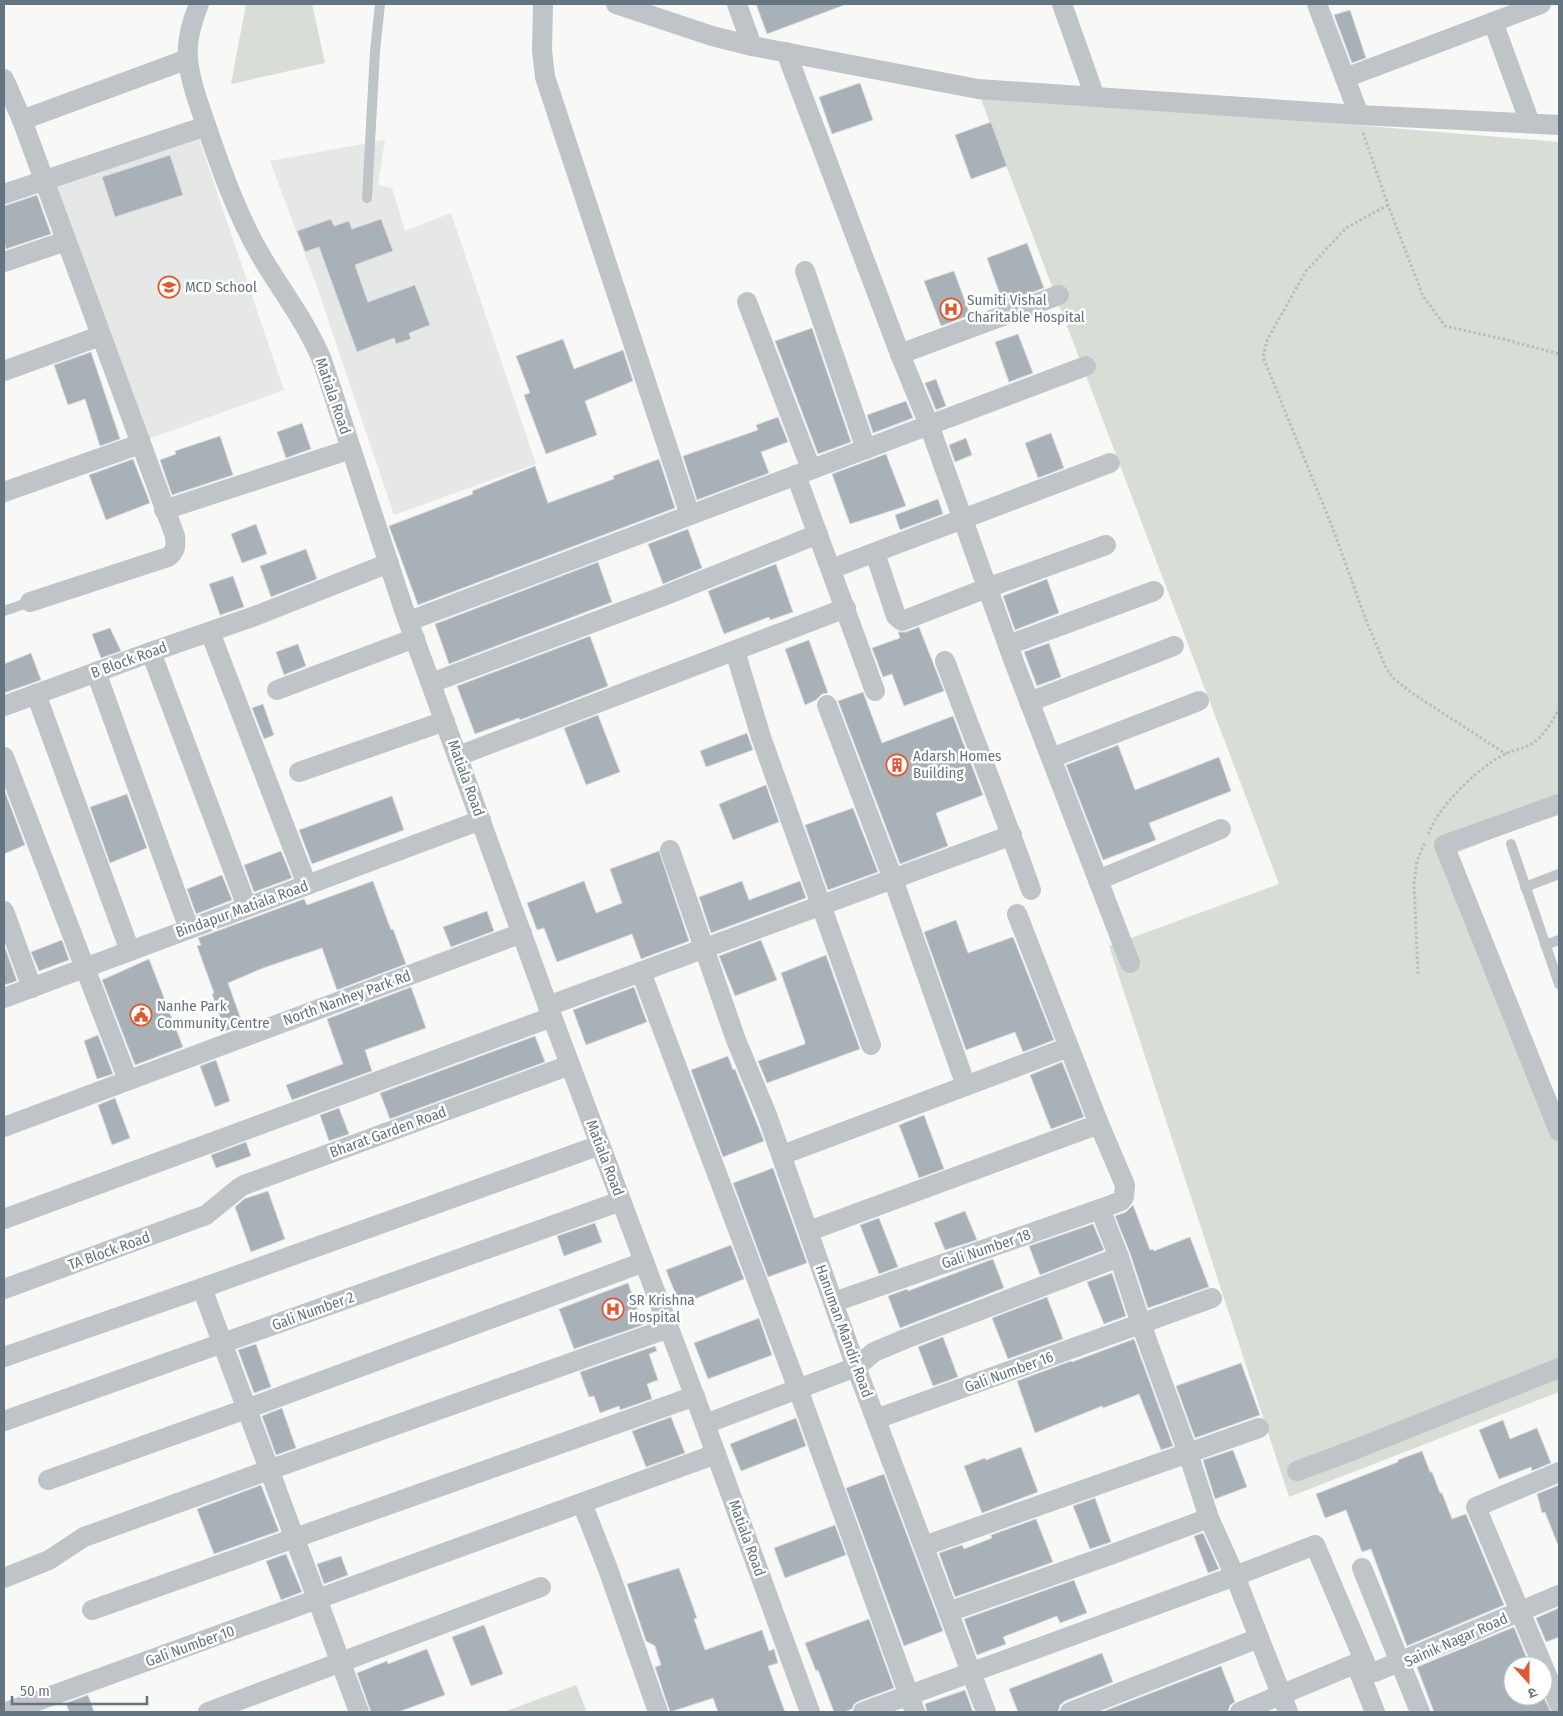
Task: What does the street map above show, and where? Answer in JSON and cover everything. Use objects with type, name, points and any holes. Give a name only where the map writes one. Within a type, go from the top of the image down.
[{"type":"street","name":"Matiala Road","points":[[199,4],[190,27],[188,59],[206,126],[232,196],[259,252],[315,344],[412,630],[550,1012],[695,1396],[810,1712]]},
{"type":"street","points":[[543,4],[542,50],[545,77],[690,515]]},
{"type":"street","points":[[616,4],[712,36],[752,46],[978,89],[1358,115],[1559,125]]},
{"type":"street","points":[[737,4],[752,46]]},
{"type":"street","points":[[1064,4],[1095,97]]},
{"type":"street","points":[[1317,4],[1358,115]]},
{"type":"street","points":[[1345,78],[1541,4]]},
{"type":"street","points":[[1493,22],[1530,124]]},
{"type":"street","points":[[786,52],[900,354],[929,425],[1029,702],[1130,963]]},
{"type":"street","points":[[22,120],[188,59]]},
{"type":"street","points":[[4,79],[22,120],[175,536],[176,548],[168,557],[30,602]]},
{"type":"street","points":[[4,194],[206,126]]},
{"type":"street","points":[[4,262],[66,241]]},
{"type":"street","points":[[805,272],[866,449]]},
{"type":"street","points":[[900,354],[1060,296]]},
{"type":"street","points":[[747,302],[803,472],[818,534],[875,691]]},
{"type":"street","points":[[4,371],[100,336]]},
{"type":"street","points":[[278,690],[412,630],[690,515],[1086,366]]},
{"type":"street","points":[[4,492],[140,444]]},
{"type":"street","points":[[164,510],[351,449]]},
{"type":"street","points":[[831,569],[1110,463]]},
{"type":"street","points":[[431,683],[661,597],[818,534]]},
{"type":"street","points":[[875,553],[896,616],[902,621],[1106,545]]},
{"type":"street","name":"B Block Road","points":[[4,706],[255,616],[389,563]]},
{"type":"street","points":[[1008,645],[1154,591]]},
{"type":"street","points":[[458,756],[846,608]]},
{"type":"street","points":[[210,632],[306,885]]},
{"type":"street","points":[[1029,702],[1174,646]]},
{"type":"street","points":[[735,651],[762,737],[871,1045]]},
{"type":"street","points":[[151,652],[247,907]]},
{"type":"street","points":[[944,661],[993,791],[1012,835],[1031,890]]},
{"type":"street","points":[[96,672],[189,929]]},
{"type":"street","points":[[36,694],[130,951]]},
{"type":"street","points":[[1051,758],[1199,700]]},
{"type":"street","points":[[827,705],[893,879],[966,1086]]},
{"type":"street","points":[[299,772],[445,721]]},
{"type":"street","points":[[4,757],[128,1080]]},
{"type":"street","points":[[1559,804],[1444,845],[1559,1131]]},
{"type":"street","name":"Bindapur Matiala Road","points":[[4,998],[481,820]]},
{"type":"street","points":[[1098,880],[1221,829]]},
{"type":"street","points":[[4,1219],[550,1012],[642,972],[1012,835]]},
{"type":"street","name":"Hanuman Mandir Road","points":[[670,850],[736,1040],[782,1155],[856,1367],[986,1712]]},
{"type":"street","points":[[4,911],[32,988]]},
{"type":"street","points":[[809,1231],[1099,1124],[1017,914]]},
{"type":"street","name":"North Nanhey Park Rd","points":[[4,1127],[522,933]]},
{"type":"street","points":[[642,972],[798,1389],[912,1704]]},
{"type":"street","points":[[782,1155],[1069,1047]]},
{"type":"street","name":"Bharat Garden Road","points":[[213,1210],[244,1185],[570,1065]]},
{"type":"street","name":"Gali Number 18","points":[[834,1302],[1121,1201],[1124,1197],[1125,1184],[1099,1124]]},
{"type":"street","points":[[4,1357],[600,1145]]},
{"type":"street","name":"Gali Number 2","points":[[4,1421],[621,1201]]},
{"type":"street","points":[[1100,1209],[1119,1257],[1210,1518],[1285,1704]]},
{"type":"street","name":"TA Block Road","points":[[4,1289],[197,1218],[213,1210]]},
{"type":"street","points":[[705,1424],[856,1367],[874,1352],[883,1348],[1119,1257]]},
{"type":"street","points":[[48,1480],[644,1262]]},
{"type":"street","points":[[202,1288],[359,1712]]},
{"type":"street","name":"Gali Number 16","points":[[876,1419],[1212,1298]]},
{"type":"street","points":[[4,1578],[49,1560],[84,1537],[669,1328]]},
{"type":"street","points":[[1297,1471],[1559,1368]]},
{"type":"street","points":[[92,1610],[695,1396]]},
{"type":"street","points":[[924,1546],[1259,1428]]},
{"type":"street","name":"Gali Number 10","points":[[7,1712],[317,1601],[716,1454]]},
{"type":"street","points":[[1559,1472],[1476,1507],[1559,1704]]},
{"type":"street","points":[[582,1503],[611,1578],[658,1712]]},
{"type":"street","points":[[948,1612],[1210,1518]]},
{"type":"street","points":[[863,1712],[912,1704],[971,1672],[1235,1576],[1313,1545],[1317,1545],[1360,1662],[1375,1712]]},
{"type":"street","points":[[1360,1662],[1371,1672],[1376,1672],[1399,1662],[1362,1568]]},
{"type":"street","points":[[208,1712],[541,1587]]},
{"type":"street","name":"Sainik Nagar Road","points":[[1420,1712],[1399,1662],[1559,1595]]},
{"type":"street","points":[[1070,1712],[1259,1638]]},
{"type":"street","points":[[1240,1712],[1285,1704],[1360,1662]]},
{"type":"lane","points":[[367,198],[374,51],[380,4]]},
{"type":"lane","points":[[4,611],[30,602]]},
{"type":"lane","points":[[1511,844],[1559,984]]},
{"type":"lane","points":[[1525,888],[1559,874]]},
{"type":"lane","points":[[1545,946],[1559,940]]},
{"type":"path","points":[[1358,115],[1388,205],[1423,296],[1445,326],[1559,354]]},
{"type":"path","points":[[1388,205],[1346,228],[1306,271],[1267,340],[1263,357],[1333,529],[1366,620],[1389,674],[1412,693],[1506,754]]},
{"type":"shaded area","points":[[246,4],[312,4],[325,63],[231,84]]},
{"type":"shaded area","points":[[979,94],[1559,142],[1559,812],[1446,857],[1559,1139],[1559,1392],[1289,1497],[1109,946],[1279,884]]},
{"type":"shaded area","name":"MCD School","points":[[198,136],[284,390],[143,441],[51,183]]},
{"type":"shaded area","points":[[385,140],[378,185],[392,188],[405,231],[451,213],[536,464],[394,515],[316,284],[270,161]]},
{"type":"shaded area","points":[[576,1685],[587,1712],[504,1712]]},
{"type":"building","points":[[756,4],[844,4],[844,5],[767,34]]},
{"type":"building","points":[[1350,10],[1366,58],[1352,63],[1334,15]]},
{"type":"building","points":[[860,83],[873,120],[832,134],[819,97]]},
{"type":"building","points":[[991,122],[1007,166],[971,179],[955,135]]},
{"type":"building","points":[[170,155],[183,195],[115,217],[102,177]]},
{"type":"building","points":[[37,195],[51,234],[6,249],[4,241],[4,206]]},
{"type":"building","points":[[331,219],[334,226],[349,221],[352,229],[381,219],[393,251],[355,265],[368,302],[415,285],[430,325],[409,333],[411,339],[396,344],[394,338],[357,352],[319,247],[305,252],[297,231]]},
{"type":"building","points":[[1027,243],[1044,288],[1003,303],[987,258]]},
{"type":"building","points":[[954,271],[970,315],[941,326],[924,281]]},
{"type":"building","points":[[812,328],[851,442],[818,454],[775,341]]},
{"type":"building","points":[[1018,334],[1033,373],[1009,382],[995,342]]},
{"type":"building","points":[[563,339],[574,369],[623,350],[633,381],[585,401],[597,435],[546,454],[524,395],[530,393],[516,356]]},
{"type":"building","points":[[91,352],[120,439],[100,446],[85,399],[68,405],[54,365]]},
{"type":"building","points":[[936,379],[946,406],[936,410],[925,383]]},
{"type":"building","points":[[906,401],[913,418],[873,433],[867,415]]},
{"type":"building","points":[[778,417],[788,442],[761,452],[769,473],[697,500],[683,456],[758,430],[756,425]]},
{"type":"building","points":[[302,423],[311,449],[286,458],[277,432]]},
{"type":"building","points":[[1051,433],[1064,468],[1038,478],[1025,443]]},
{"type":"building","points":[[220,436],[233,475],[172,495],[160,460],[176,454],[175,451]]},
{"type":"building","points":[[966,438],[972,455],[955,462],[949,445]]},
{"type":"building","points":[[886,454],[906,506],[850,524],[832,474]]},
{"type":"building","points":[[133,459],[150,503],[106,520],[89,475]]},
{"type":"building","points":[[659,459],[675,508],[418,605],[389,526],[473,494],[472,491],[535,466],[548,503],[614,479],[613,476]]},
{"type":"building","points":[[938,499],[943,514],[900,530],[895,515]]},
{"type":"building","points":[[256,524],[267,554],[242,563],[231,534]]},
{"type":"building","points":[[688,529],[702,568],[663,584],[648,544]]},
{"type":"building","points":[[306,549],[317,579],[271,597],[260,566]]},
{"type":"building","points":[[598,562],[612,602],[449,664],[435,624]]},
{"type":"building","points":[[776,564],[793,612],[770,620],[769,617],[724,634],[708,591]]},
{"type":"building","points":[[233,576],[244,607],[220,615],[209,584]]},
{"type":"building","points":[[1047,579],[1059,613],[1015,630],[1003,596]]},
{"type":"building","points":[[919,627],[944,691],[904,706],[892,674],[883,677],[872,648],[900,638],[898,632],[906,632]]},
{"type":"building","points":[[110,628],[121,651],[101,658],[92,634]]},
{"type":"building","points":[[590,636],[608,686],[520,720],[519,718],[475,734],[457,686]]},
{"type":"building","points":[[809,640],[828,693],[822,694],[816,700],[805,705],[785,649]]},
{"type":"building","points":[[1049,643],[1061,677],[1037,686],[1024,652]]},
{"type":"building","points":[[298,644],[306,666],[284,675],[276,652]]},
{"type":"building","points":[[31,653],[41,680],[4,693],[4,664]]},
{"type":"building","points":[[863,692],[882,743],[953,716],[983,795],[936,813],[948,846],[900,864],[838,701]]},
{"type":"building","points":[[263,704],[274,735],[264,739],[252,708]]},
{"type":"building","points":[[598,715],[620,772],[586,785],[564,728]]},
{"type":"building","points":[[747,733],[753,750],[706,767],[700,751]]},
{"type":"building","points":[[1118,745],[1135,790],[1219,757],[1231,791],[1149,823],[1156,840],[1103,860],[1066,765]]},
{"type":"building","points":[[766,785],[779,822],[733,840],[719,804]]},
{"type":"building","points":[[4,789],[25,845],[4,854]]},
{"type":"building","points":[[127,794],[147,848],[110,863],[90,807]]},
{"type":"building","points":[[392,796],[404,830],[312,864],[299,830]]},
{"type":"building","points":[[853,808],[878,872],[828,890],[805,825]]},
{"type":"building","points":[[281,851],[292,878],[254,892],[244,865]]},
{"type":"building","points":[[659,851],[689,941],[641,959],[632,934],[557,962],[544,928],[537,930],[527,903],[584,881],[596,913],[622,903],[610,869]]},
{"type":"building","points":[[222,875],[232,900],[196,914],[187,889]]},
{"type":"building","points":[[373,881],[406,964],[337,990],[322,948],[263,968],[228,983],[243,1025],[225,1031],[197,946],[201,945],[198,938],[304,899],[307,905]]},
{"type":"building","points":[[742,881],[749,900],[800,881],[806,898],[711,933],[699,897]]},
{"type":"building","points":[[487,911],[494,931],[451,947],[443,927]]},
{"type":"building","points":[[956,920],[968,953],[1013,937],[1054,1040],[1023,1052],[1015,1032],[966,1050],[924,932]]},
{"type":"building","points":[[62,940],[69,960],[39,971],[31,952]]},
{"type":"building","points":[[761,940],[777,980],[735,996],[719,956]]},
{"type":"building","points":[[4,945],[17,981],[4,985]]},
{"type":"building","points":[[826,955],[860,1049],[767,1083],[758,1061],[805,1044],[781,973]]},
{"type":"building","name":"Nanhe Park Community Centre","points":[[149,959],[183,1047],[135,1065],[102,980]]},
{"type":"building","points":[[411,987],[426,1028],[365,1050],[372,1071],[292,1100],[286,1085],[343,1064],[327,1019]]},
{"type":"building","points":[[634,987],[647,1022],[586,1045],[573,1010]]},
{"type":"building","points":[[98,1035],[113,1074],[97,1079],[84,1041]]},
{"type":"building","points":[[535,1036],[545,1062],[390,1119],[380,1093]]},
{"type":"building","points":[[728,1056],[764,1141],[723,1157],[691,1070]]},
{"type":"building","points":[[216,1060],[230,1101],[215,1107],[200,1066]]},
{"type":"building","points":[[1062,1062],[1084,1117],[1051,1129],[1030,1075]]},
{"type":"building","points":[[115,1098],[130,1138],[112,1145],[98,1105]]},
{"type":"building","points":[[339,1108],[349,1134],[329,1141],[320,1115]]},
{"type":"building","points":[[924,1115],[944,1169],[919,1178],[899,1125]]},
{"type":"building","points":[[246,1142],[251,1156],[216,1168],[211,1155]]},
{"type":"building","points":[[773,1168],[807,1263],[768,1277],[733,1183]]},
{"type":"building","points":[[268,1191],[285,1239],[251,1252],[235,1207],[244,1199]]},
{"type":"building","points":[[1133,1205],[1150,1250],[1153,1249],[1154,1251],[1190,1237],[1209,1287],[1148,1308],[1130,1253],[1115,1216],[1126,1212]]},
{"type":"building","points":[[965,1211],[977,1240],[945,1250],[934,1223]]},
{"type":"building","points":[[879,1218],[898,1267],[879,1274],[860,1225]]},
{"type":"building","points":[[595,1223],[602,1242],[564,1256],[557,1236]]},
{"type":"building","points":[[1093,1224],[1104,1250],[1040,1275],[1029,1246]]},
{"type":"building","points":[[731,1245],[744,1279],[680,1305],[666,1270]]},
{"type":"building","points":[[993,1259],[1004,1288],[900,1328],[888,1296],[907,1289],[908,1291]]},
{"type":"building","points":[[1112,1273],[1126,1316],[1104,1324],[1087,1282]]},
{"type":"building","points":[[628,1283],[643,1325],[574,1349],[559,1309]]},
{"type":"building","points":[[1047,1297],[1063,1339],[1008,1359],[992,1318]]},
{"type":"building","points":[[759,1318],[772,1355],[708,1379],[694,1343]]},
{"type":"building","points":[[943,1337],[958,1377],[933,1386],[918,1347]]},
{"type":"building","points":[[1134,1339],[1173,1446],[1161,1450],[1139,1394],[1103,1408],[1102,1406],[1035,1433],[1017,1381]]},
{"type":"building","points":[[256,1344],[271,1387],[254,1393],[238,1350]]},
{"type":"building","points":[[655,1346],[657,1351],[649,1354],[658,1380],[647,1384],[652,1399],[620,1410],[619,1406],[600,1413],[594,1396],[589,1397],[580,1372]]},
{"type":"building","points":[[1241,1363],[1260,1415],[1195,1438],[1176,1386]]},
{"type":"building","points":[[282,1408],[296,1448],[276,1455],[262,1416]]},
{"type":"building","points":[[671,1417],[685,1453],[646,1467],[632,1431]]},
{"type":"building","points":[[796,1418],[806,1446],[741,1471],[730,1444]]},
{"type":"building","points":[[1503,1420],[1510,1439],[1537,1428],[1551,1463],[1532,1471],[1531,1467],[1499,1479],[1479,1430]]},
{"type":"building","points":[[1021,1447],[1038,1492],[982,1513],[964,1466]]},
{"type":"building","points":[[1233,1450],[1247,1487],[1215,1499],[1203,1460]]},
{"type":"building","points":[[1422,1451],[1452,1519],[1466,1514],[1504,1605],[1407,1646],[1371,1549],[1362,1552],[1346,1510],[1325,1518],[1316,1494]]},
{"type":"building","points":[[884,1474],[943,1631],[904,1646],[846,1488]]},
{"type":"building","points":[[261,1485],[279,1531],[214,1554],[197,1509]]},
{"type":"building","points":[[1559,1485],[1558,1545],[1545,1512],[1542,1513],[1537,1494]]},
{"type":"building","points":[[1095,1498],[1111,1542],[1090,1549],[1073,1506]]},
{"type":"building","points":[[1036,1519],[1053,1562],[955,1597],[939,1553],[962,1545],[964,1549],[992,1538],[991,1535]]},
{"type":"building","points":[[835,1525],[846,1555],[785,1578],[774,1548]]},
{"type":"building","points":[[1203,1533],[1219,1569],[1208,1573],[1194,1536]]},
{"type":"building","points":[[286,1554],[302,1592],[281,1600],[266,1561]]},
{"type":"building","points":[[341,1556],[348,1575],[324,1584],[317,1564]]},
{"type":"building","points":[[679,1568],[697,1618],[694,1619],[705,1650],[762,1630],[769,1651],[774,1649],[778,1663],[768,1666],[785,1712],[718,1712],[713,1698],[670,1712],[655,1667],[661,1665],[655,1646],[646,1641],[627,1584]]},
{"type":"building","points":[[1074,1580],[1087,1613],[1060,1623],[1057,1616],[1003,1637],[1006,1644],[977,1655],[964,1619]]},
{"type":"building","points":[[1559,1608],[1559,1637],[1546,1642],[1536,1618]]},
{"type":"building","points":[[869,1619],[894,1688],[859,1701],[854,1704],[852,1709],[844,1712],[834,1712],[818,1670],[816,1671],[805,1643]]},
{"type":"building","points":[[484,1625],[503,1674],[471,1686],[452,1637]]},
{"type":"building","points":[[1514,1627],[1526,1656],[1503,1656],[1503,1706],[1548,1706],[1551,1712],[1434,1712],[1417,1667]]},
{"type":"building","points":[[427,1649],[445,1695],[398,1712],[371,1712],[357,1673],[387,1661],[388,1664]]},
{"type":"building","points":[[1102,1653],[1113,1682],[1065,1701],[1060,1705],[1058,1712],[1018,1712],[1009,1689]]},
{"type":"building","points":[[1221,1666],[1235,1702],[1230,1705],[1228,1712],[1102,1712]]},
{"type":"building","points":[[965,1690],[973,1712],[927,1712],[925,1704]]},
{"type":"building","points":[[88,1695],[94,1712],[69,1712],[66,1703]]},
{"type":"place","name":"MCD School","points":[[169,287]]},
{"type":"place","name":"Sumiti Vishal Charitable Hospital","points":[[951,309]]},
{"type":"place","name":"Adarsh Homes Building","points":[[897,765]]},
{"type":"place","name":"Nanhe Park Community Centre","points":[[141,1015]]},
{"type":"place","name":"SR Krishna Hospital","points":[[613,1309]]}]
